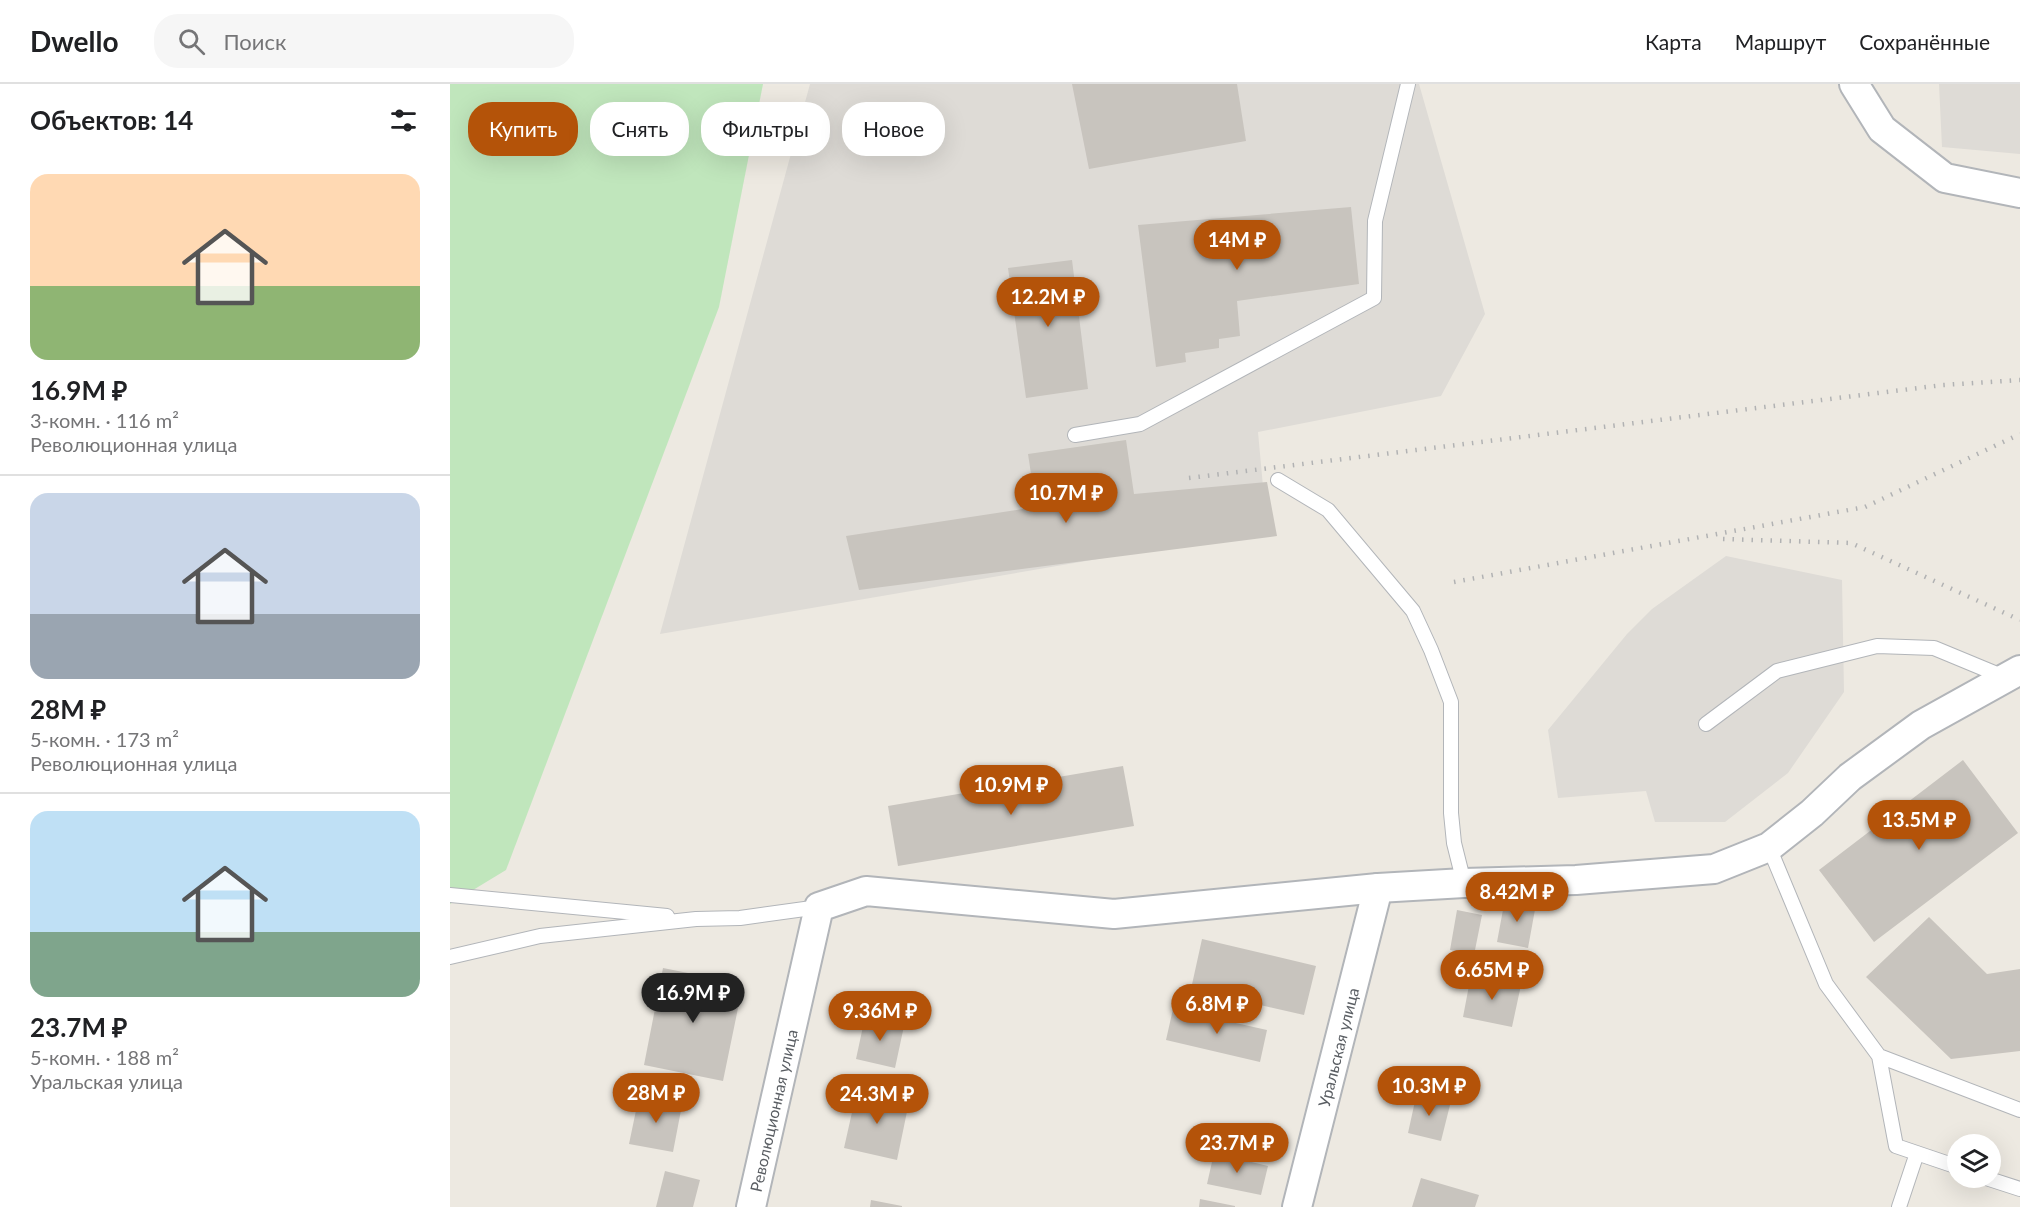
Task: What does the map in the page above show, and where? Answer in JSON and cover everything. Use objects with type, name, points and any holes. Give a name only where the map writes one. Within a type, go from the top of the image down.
[{"type":"street","points":[[1854,84],[1882,129],[1945,178],[2020,193]]},
{"type":"street","points":[[819,907],[866,891],[1114,914],[1378,888],[1576,880],[1714,869],[1769,847],[1812,813],[1850,777],[1921,725],[2013,674]]},
{"type":"street","name":"Уральская улица","points":[[1297,1207],[1378,888]]},
{"type":"street","name":"Революционная улица","points":[[751,1207],[819,907]]},
{"type":"lane","points":[[1075,435],[1140,424],[1374,298],[1375,221],[1408,84]]},
{"type":"lane","points":[[1278,480],[1328,510],[1413,611],[1451,702],[1451,813],[1454,843],[1464,883]]},
{"type":"lane","points":[[1706,724],[1777,671],[1877,646],[1934,648],[2013,674]]},
{"type":"lane","points":[[1769,847],[1826,984],[1880,1056],[1896,1146],[1947,1163]]},
{"type":"lane","points":[[450,895],[696,919]]},
{"type":"lane","points":[[450,957],[540,936],[696,919],[740,918],[819,907]]},
{"type":"lane","points":[[1880,1056],[2020,1110]]},
{"type":"lane","points":[[1899,1207],[1917,1153]]},
{"type":"lane","points":[[2001,1183],[2020,1189]]},
{"type":"shaded area","points":[[810,84],[1419,84],[1485,314],[1441,396],[1258,432],[1267,530],[660,634],[790,156],[830,156],[830,102],[805,102]]},
{"type":"shaded area","points":[[1939,84],[2020,84],[2020,154],[1942,147]]},
{"type":"shaded area","points":[[1726,556],[1842,580],[1844,692],[1788,773],[1725,822],[1655,822],[1646,791],[1558,798],[1548,730],[1627,634],[1652,609]]},
{"type":"green space","points":[[450,84],[763,84],[759,102],[701,102],[701,156],[749,156],[719,307],[506,870],[450,904]]},
{"type":"building","points":[[1072,84],[1237,84],[1246,141],[1089,169]]},
{"type":"building","points":[[1351,207],[1359,284],[1237,301],[1240,336],[1219,339],[1219,348],[1185,353],[1186,362],[1156,367],[1138,225]]},
{"type":"building","points":[[1072,260],[1088,389],[1026,398],[1008,268]]},
{"type":"building","points":[[1126,440],[1134,494],[1267,482],[1277,536],[859,590],[846,536],[1036,507],[1028,454]]},
{"type":"building","points":[[1963,760],[2018,833],[1874,942],[1819,870]]},
{"type":"building","points":[[1123,766],[1134,826],[898,866],[888,806]]},
{"type":"building","points":[[1505,899],[1536,904],[1528,948],[1497,942]]},
{"type":"building","points":[[1457,910],[1482,915],[1474,955],[1450,950]]},
{"type":"building","points":[[1929,917],[1987,974],[2020,969],[2020,1051],[1951,1059],[1866,977]]},
{"type":"building","points":[[1202,939],[1316,966],[1304,1015],[1191,989]]},
{"type":"building","points":[[663,968],[743,984],[723,1081],[644,1065]]},
{"type":"building","points":[[1471,975],[1521,985],[1512,1027],[1463,1017]]},
{"type":"building","points":[[1173,1009],[1267,1030],[1260,1062],[1166,1040]]},
{"type":"building","points":[[865,1017],[904,1026],[895,1068],[856,1059]]},
{"type":"building","points":[[857,1090],[909,1102],[897,1160],[844,1148]]},
{"type":"building","points":[[1417,1092],[1451,1101],[1441,1141],[1408,1133]]},
{"type":"building","points":[[639,1096],[682,1105],[673,1152],[629,1144]]},
{"type":"building","points":[[1214,1153],[1268,1166],[1261,1195],[1207,1184]]},
{"type":"building","points":[[665,1171],[700,1180],[693,1207],[656,1207]]},
{"type":"building","points":[[1421,1178],[1479,1195],[1475,1207],[1412,1207]]},
{"type":"building","points":[[1200,1199],[1235,1206],[1235,1207],[1199,1207]]},
{"type":"building","points":[[871,1200],[902,1206],[902,1207],[870,1207]]},
{"type":"railway","points":[[1189,478],[1943,385],[2020,380]]},
{"type":"railway","points":[[1454,582],[1865,507],[2020,434]]},
{"type":"railway","points":[[1723,539],[1851,543],[2020,620]]}]
